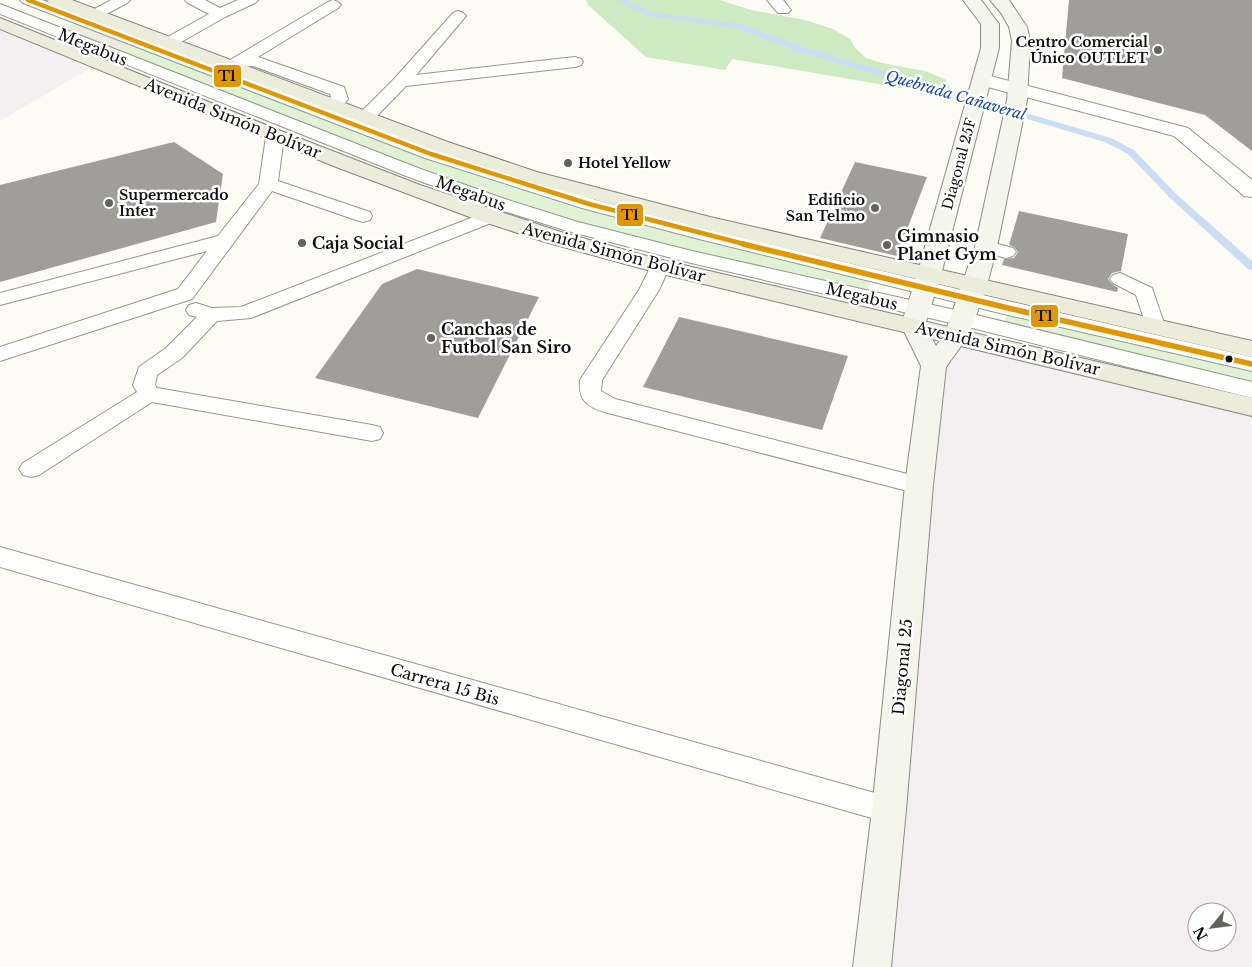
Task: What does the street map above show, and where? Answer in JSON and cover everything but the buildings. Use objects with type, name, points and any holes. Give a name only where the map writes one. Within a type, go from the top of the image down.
[{"type":"main road","name":"Avenida Simón Bolívar","points":[[56,0],[170,42],[237,63],[366,118],[530,176],[597,195],[922,299],[967,309],[1252,407]]},
{"type":"main road","name":"Avenida Simón Bolívar","points":[[0,23],[275,137],[489,217],[557,239],[660,266],[922,299],[967,309],[1156,326],[1252,349]]},
{"type":"street","name":"Diagonal 25F","points":[[922,299],[990,48],[990,24],[972,0]]},
{"type":"street","points":[[967,309],[996,250],[1018,94],[1021,53],[1018,27],[1010,11],[999,0]]},
{"type":"street","points":[[981,86],[1181,132],[1252,191]]},
{"type":"street","points":[[922,299],[934,366]]},
{"type":"street","name":"Diagonal 25","points":[[872,967],[889,810],[919,485],[934,366],[967,309]]},
{"type":"lane","name":"Megabus","points":[[28,0],[431,154],[617,212],[922,299]]},
{"type":"lane","points":[[94,15],[122,0]]},
{"type":"lane","points":[[193,0],[220,14]]},
{"type":"lane","points":[[170,42],[220,14],[250,0]]},
{"type":"lane","points":[[237,63],[333,5]]},
{"type":"lane","name":"Megabus","points":[[0,9],[412,172],[498,203],[571,226],[691,257],[922,299]]},
{"type":"lane","points":[[366,118],[402,82],[458,16]]},
{"type":"lane","points":[[402,82],[575,62]]},
{"type":"lane","points":[[0,354],[185,294],[268,184],[275,137]]},
{"type":"lane","points":[[268,184],[363,216]]},
{"type":"lane","points":[[185,294],[194,309],[211,315],[244,313],[489,217]]},
{"type":"lane","points":[[0,299],[227,240]]},
{"type":"lane","points":[[660,266],[649,290],[591,380],[590,394],[608,405],[919,485]]},
{"type":"lane","points":[[1120,279],[1145,292],[1156,326]]},
{"type":"lane","points":[[967,309],[1252,364]]},
{"type":"lane","points":[[967,309],[1252,390]]},
{"type":"lane","points":[[149,394],[144,385],[147,372],[174,353],[211,315]]},
{"type":"lane","points":[[31,469],[149,394],[372,433]]},
{"type":"lane","name":"Carrera 15 Bis","points":[[0,557],[889,810]]},
{"type":"shaded area","points":[[80,20],[138,43],[115,55],[57,32]]},
{"type":"shaded area","points":[[0,23],[99,63],[0,121]]},
{"type":"shaded area","points":[[957,335],[1252,407],[1252,967],[872,967],[934,366]]},
{"type":"green space","points":[[586,0],[720,0],[751,10],[805,20],[833,29],[850,39],[855,48],[866,58],[925,71],[945,79],[950,86],[948,92],[943,95],[732,59],[725,70],[646,57],[588,5]]},
{"type":"green space","points":[[138,43],[521,183],[874,275],[864,296],[571,226],[115,55]]},
{"type":"green space","points":[[1008,308],[1252,364],[1252,390],[1003,329]]},
{"type":"waterway","name":"Quebrada Cañaveral","points":[[620,0],[650,14],[738,26],[803,50],[1108,140],[1131,152],[1173,196],[1252,267]]},
{"type":"transit line","name":"T1","points":[[28,0],[431,154],[589,204],[702,234],[1008,308],[1252,364]]},
{"type":"place","name":"Centro Comercial Único OUTLET","points":[[1158,50]]},
{"type":"place","name":"Hotel Yellow","points":[[568,163]]},
{"type":"place","name":"Supermercado Inter","points":[[109,203]]},
{"type":"place","name":"Edificio San Telmo","points":[[875,208]]},
{"type":"place","name":"Caja Social","points":[[302,243]]},
{"type":"place","name":"Gimnasio Planet Gym","points":[[887,245]]},
{"type":"place","name":"Canchas de Futbol San Siro","points":[[431,338]]}]
